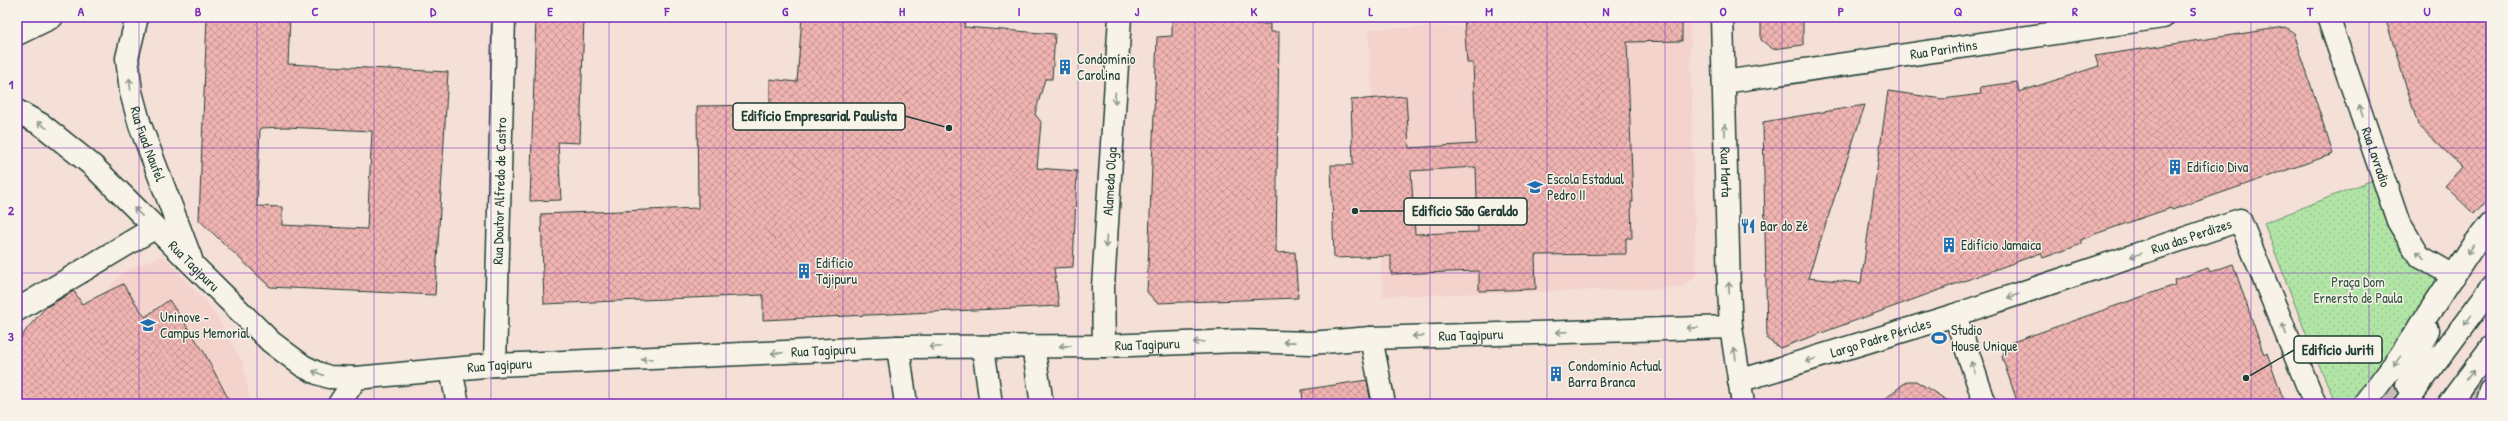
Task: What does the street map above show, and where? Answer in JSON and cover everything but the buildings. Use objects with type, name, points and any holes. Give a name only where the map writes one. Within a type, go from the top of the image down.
[{"type":"main road","points":[[17,34],[52,17]]},
{"type":"main road","name":"Rua Fuad Naufel","points":[[137,17],[127,58],[131,92],[140,125],[193,266]]},
{"type":"main road","name":"Rua Doutor Alfredo de Castro","points":[[495,366],[504,17]]},
{"type":"main road","name":"Alameda Olga","points":[[1104,346],[1103,287],[1120,17]]},
{"type":"main road","name":"Rua Marta","points":[[1722,17],[1731,327]]},
{"type":"main road","name":"Rua Parintins","points":[[1724,82],[2163,17]]},
{"type":"main road","name":"Rua Lavradio","points":[[2328,17],[2398,221],[2419,256],[2454,276]]},
{"type":"main road","name":"Rua Tagipuru","points":[[17,111],[42,125],[72,148],[271,342],[303,366],[329,377],[356,378],[495,366],[898,347],[1104,346],[1238,341],[1311,343],[1372,338],[1731,327]]},
{"type":"main road","name":"Rua das Perdizes","points":[[1955,315],[2240,220],[2315,404]]},
{"type":"main road","points":[[2364,404],[2398,359],[2491,223]]},
{"type":"main road","points":[[17,310],[154,228]]},
{"type":"main road","points":[[2406,395],[2491,288]]},
{"type":"main road","points":[[2406,395],[2442,294]]},
{"type":"main road","points":[[1955,315],[1985,404]]},
{"type":"main road","name":"Largo Padre Péricles","points":[[1739,381],[1955,315]]},
{"type":"main road","points":[[1731,327],[1742,404]]},
{"type":"main road","points":[[1372,338],[1384,404]]},
{"type":"main road","points":[[1033,346],[1042,404]]},
{"type":"main road","points":[[898,347],[906,404]]},
{"type":"main road","points":[[982,347],[992,404]]},
{"type":"main road","points":[[2449,404],[2491,347]]},
{"type":"main road","points":[[451,370],[458,404]]},
{"type":"main road","points":[[339,404],[356,378]]},
{"type":"main road","points":[[2487,404],[2491,391]]},
{"type":"shaded area","name":"Escola Estadual Pedro II","points":[[1690,17],[1696,276],[1681,288],[1383,296],[1368,29]]},
{"type":"shaded area","name":"Uninove - Campus Memorial","points":[[163,255],[214,311],[243,363],[251,404],[17,404],[63,338],[123,272]]},
{"type":"green space","name":"Praça Dom Ernersto de Paula","points":[[2375,179],[2445,277],[2357,404],[2336,404],[2308,339],[2264,223]]},
{"type":"tunnel","points":[[2474,404],[2491,379]]},
{"type":"tunnel","points":[[2392,404],[2407,385]]},
{"type":"place","name":"Condomínio Carolina","points":[[1065,67]]},
{"type":"place","name":"Edifício Empresarial Paulista","points":[[949,128]]},
{"type":"place","name":"Edifício Diva","points":[[2175,167]]},
{"type":"place","name":"Escola Estadual Pedro II","points":[[1535,187]]},
{"type":"place","name":"Edifício São Geraldo","points":[[1355,211]]},
{"type":"place","name":"Bar do Zé","points":[[1748,226]]},
{"type":"place","name":"Edifício Jamaica","points":[[1949,245]]},
{"type":"place","name":"Edifício Tajipuru","points":[[804,271]]},
{"type":"place","name":"Uninove - Campus Memorial","points":[[148,325]]},
{"type":"place","name":"Studio House Unique","points":[[1939,338]]},
{"type":"place","name":"Condomínio Actual Barra Branca","points":[[1556,374]]},
{"type":"place","name":"Edifício Juriti","points":[[2246,378]]}]
